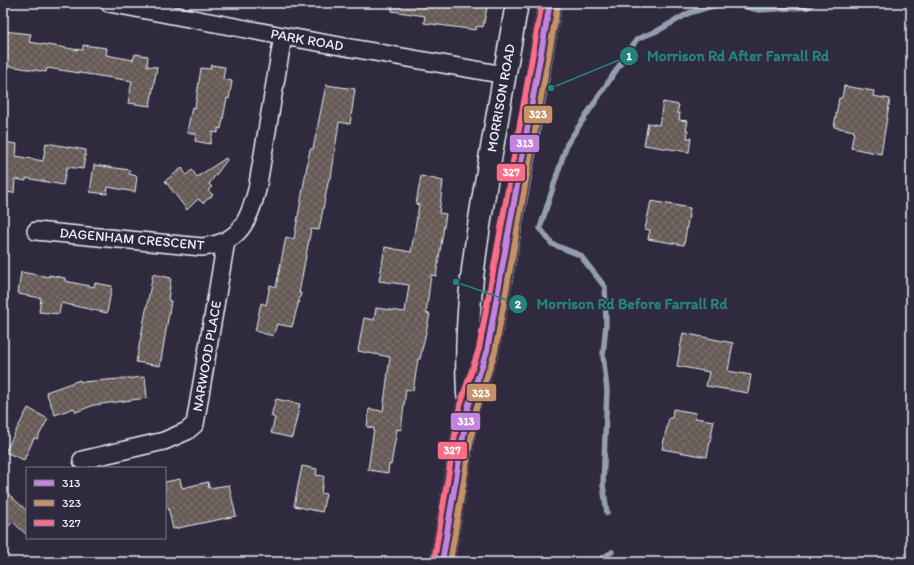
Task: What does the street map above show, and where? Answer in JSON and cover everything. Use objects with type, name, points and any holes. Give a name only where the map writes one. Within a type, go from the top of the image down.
[{"type":"main road","name":"MORRISON ROAD","points":[[468,407],[466,359],[468,308],[476,241],[517,3]]},
{"type":"main road","name":"MORRISON ROAD","points":[[442,562],[468,407],[487,351],[550,3]]},
{"type":"street","name":"PARK ROAD","points":[[109,3],[158,7],[283,36],[505,75]]},
{"type":"street","name":"DAGENHAM CRESCENT","points":[[36,232],[202,247],[214,246],[226,241],[235,234],[245,224],[257,190],[283,36]]},
{"type":"street","name":"NARWOOD PLACE","points":[[82,460],[164,441],[187,432],[195,424],[226,241]]},
{"type":"building","points":[[392,3],[488,3],[483,27],[477,26],[476,30],[424,23],[425,16],[392,11]]},
{"type":"building","points":[[3,31],[31,34],[29,42],[83,50],[83,45],[107,48],[106,55],[133,60],[135,54],[148,56],[147,66],[157,67],[150,106],[128,103],[132,81],[47,68],[46,72],[3,65]]},
{"type":"building","points":[[211,65],[225,67],[223,79],[232,81],[221,129],[218,128],[218,133],[213,132],[210,144],[195,141],[196,134],[187,132],[192,107],[195,108],[201,68],[210,69]]},
{"type":"building","points":[[326,85],[355,89],[350,124],[339,122],[331,178],[329,178],[319,230],[311,229],[299,293],[301,293],[292,327],[277,324],[273,336],[255,331],[261,303],[266,305],[270,285],[276,287],[286,237],[294,239],[310,149],[313,149]]},
{"type":"building","points":[[844,86],[874,91],[873,96],[890,99],[881,154],[851,148],[854,131],[834,127],[839,98],[842,98]]},
{"type":"building","points":[[663,102],[679,105],[677,113],[680,113],[679,120],[688,121],[686,130],[688,130],[687,138],[691,138],[689,152],[644,145],[648,123],[659,125]]},
{"type":"building","points":[[3,142],[17,144],[16,156],[43,161],[46,143],[86,150],[83,169],[67,167],[63,185],[26,178],[26,181],[15,179],[14,193],[3,192]]},
{"type":"building","points":[[226,158],[227,160],[209,184],[212,187],[208,190],[213,195],[203,203],[198,199],[187,210],[165,181],[182,168],[186,175],[192,170],[197,177]]},
{"type":"building","points":[[94,165],[130,170],[129,174],[137,176],[135,192],[108,187],[107,194],[90,192]]},
{"type":"building","points":[[421,176],[443,181],[439,213],[446,214],[436,276],[431,275],[426,313],[430,314],[420,359],[418,359],[413,391],[406,389],[401,430],[397,429],[391,465],[389,464],[388,473],[368,470],[374,428],[367,427],[369,409],[383,411],[390,357],[358,351],[364,318],[374,320],[376,308],[405,312],[409,285],[379,281],[385,247],[411,252],[419,205],[416,204]]},
{"type":"building","points":[[651,201],[690,208],[684,245],[648,239],[650,230],[645,229]]},
{"type":"building","points":[[21,272],[65,278],[65,281],[94,287],[95,283],[112,286],[107,313],[61,303],[59,314],[39,312],[41,298],[18,294]]},
{"type":"building","points":[[153,274],[171,278],[168,300],[171,301],[160,366],[136,362]]},
{"type":"building","points":[[683,333],[733,343],[728,371],[751,375],[748,393],[706,386],[709,372],[677,366]]},
{"type":"building","points":[[145,377],[147,398],[94,405],[76,412],[74,408],[55,415],[46,392],[80,380],[81,382]]},
{"type":"building","points":[[276,399],[300,404],[292,438],[271,433],[275,418],[271,416]]},
{"type":"building","points":[[28,408],[48,419],[37,439],[34,438],[24,460],[5,452]]},
{"type":"building","points":[[673,409],[696,413],[695,418],[714,421],[707,457],[662,449],[669,418],[672,418]]},
{"type":"building","points":[[302,466],[317,469],[316,475],[324,476],[321,493],[326,494],[322,512],[294,506]]},
{"type":"building","points":[[180,479],[182,488],[208,482],[209,488],[229,485],[236,516],[173,529],[168,507],[166,508],[166,482]]},
{"type":"building","points":[[3,489],[26,510],[26,534],[13,522],[3,531]]},
{"type":"waterway","points":[[607,513],[603,485],[607,390],[603,355],[606,324],[605,287],[580,255],[552,244],[540,228],[567,144],[637,39],[659,30],[689,13],[722,3]]},
{"type":"waterway","points":[[729,3],[759,10],[808,7],[814,3]]},
{"type":"waterway","points":[[596,562],[612,552]]},
{"type":"transit line","name":"327","points":[[434,561],[460,405],[479,349],[542,3]]},
{"type":"transit line","name":"313","points":[[442,562],[468,407],[487,351],[550,3]]},
{"type":"transit line","name":"323","points":[[450,562],[476,409],[495,352],[558,4]]},
{"type":"place","name":"Morrison Rd After Farrall Rd","points":[[551,88]]},
{"type":"place","name":"Morrison Rd Before Farrall Rd","points":[[456,282]]}]
